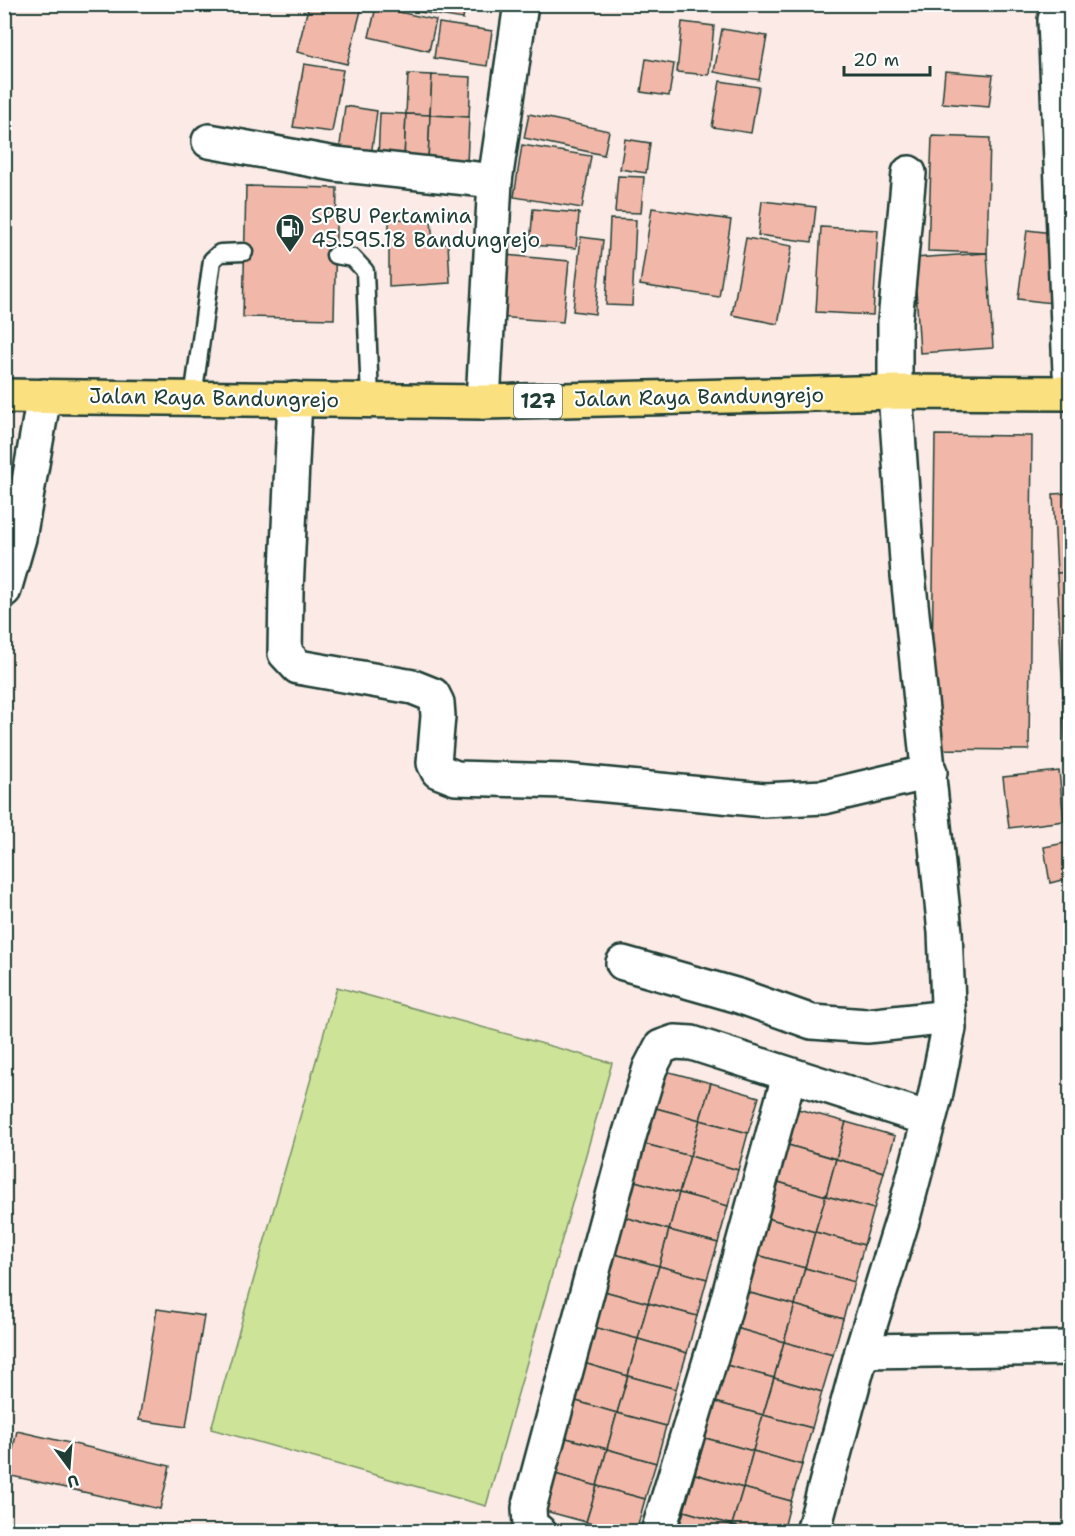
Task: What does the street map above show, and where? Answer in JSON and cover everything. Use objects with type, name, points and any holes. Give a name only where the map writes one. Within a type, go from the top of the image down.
[{"type":"main road","name":"Jalan Raya Bandungrejo","points":[[4,396],[483,402],[894,392],[1071,393]]},
{"type":"street","points":[[483,402],[495,181],[521,4]]},
{"type":"street","points":[[1055,20],[1071,372]]},
{"type":"street","points":[[209,141],[335,164],[495,181]]},
{"type":"street","points":[[813,1532],[862,1351],[903,1218],[929,1119],[949,1017],[945,932],[908,575],[894,392],[895,321],[909,173]]},
{"type":"street","points":[[4,590],[19,538],[44,396]]},
{"type":"street","points":[[295,399],[285,653],[298,667],[413,687],[433,695],[438,709],[434,763],[438,771],[456,778],[566,781],[764,800],[824,797],[930,772]]},
{"type":"street","points":[[623,963],[739,996],[812,1022],[867,1026],[949,1017]]},
{"type":"street","points":[[539,1532],[530,1524],[529,1508],[630,1133],[655,1054],[665,1044],[692,1043],[789,1076],[929,1119]]},
{"type":"street","points":[[658,1532],[719,1332],[789,1076]]},
{"type":"street","points":[[862,1351],[1071,1348]]},
{"type":"lane","points":[[193,398],[212,260],[220,253],[244,252]]},
{"type":"lane","points":[[335,255],[353,258],[365,271],[370,399]]},
{"type":"green space","points":[[337,987],[612,1063],[486,1506],[211,1429]]},
{"type":"building","points":[[309,4],[362,7],[347,64],[297,52]]},
{"type":"building","points":[[414,4],[465,4],[463,19],[413,11]]},
{"type":"building","points":[[376,7],[436,20],[429,51],[369,37]]},
{"type":"building","points":[[682,22],[714,26],[709,75],[677,72]]},
{"type":"building","points":[[439,23],[492,31],[487,66],[434,58]]},
{"type":"building","points":[[722,29],[767,36],[759,80],[714,72]]},
{"type":"building","points":[[646,59],[674,64],[669,96],[641,92]]},
{"type":"building","points":[[304,64],[343,70],[332,132],[293,127]]},
{"type":"building","points":[[945,71],[993,75],[989,107],[942,103]]},
{"type":"building","points":[[408,74],[432,75],[430,115],[406,114]]},
{"type":"building","points":[[432,75],[471,77],[469,117],[430,115]]},
{"type":"building","points":[[720,81],[759,87],[751,133],[712,127]]},
{"type":"building","points":[[345,106],[377,111],[371,156],[339,153]]},
{"type":"building","points":[[380,113],[406,114],[404,161],[378,160]]},
{"type":"building","points":[[406,114],[430,115],[428,162],[404,161]]},
{"type":"building","points":[[529,114],[609,131],[604,155],[524,138]]},
{"type":"building","points":[[430,115],[469,117],[467,164],[428,162]]},
{"type":"building","points":[[932,136],[990,138],[987,253],[928,251]]},
{"type":"building","points":[[625,139],[650,143],[646,173],[620,169]]},
{"type":"building","points":[[522,145],[591,156],[582,208],[514,197]]},
{"type":"building","points":[[618,176],[644,177],[641,213],[615,212]]},
{"type":"building","name":"SPBU Pertamina 45.595.18 Bandungrejo","points":[[246,186],[337,188],[334,319],[243,317]]},
{"type":"building","points":[[762,201],[816,207],[812,242],[758,235]]},
{"type":"building","points":[[652,208],[731,220],[719,297],[640,285]]},
{"type":"building","points":[[533,209],[579,213],[576,248],[530,245]]},
{"type":"building","points":[[389,219],[431,220],[433,243],[448,243],[450,283],[389,287]]},
{"type":"building","points":[[610,219],[636,220],[632,306],[606,305]]},
{"type":"building","points":[[821,227],[878,230],[873,315],[816,312]]},
{"type":"building","points":[[1027,230],[1061,234],[1052,303],[1018,299]]},
{"type":"building","points":[[581,237],[603,240],[595,314],[573,311]]},
{"type":"building","points":[[746,238],[792,246],[778,324],[732,315]]},
{"type":"building","points":[[987,253],[993,348],[920,353],[914,258]]},
{"type":"building","points":[[505,255],[569,261],[563,322],[499,317]]},
{"type":"building","points":[[935,435],[1032,436],[1029,750],[931,749]]},
{"type":"building","points":[[1070,493],[1070,572],[1057,573],[1053,494]]},
{"type":"building","points":[[1070,572],[1070,760],[1066,760],[1057,573]]},
{"type":"building","points":[[1067,765],[1070,765],[1070,811],[1066,810]]},
{"type":"building","points":[[1059,771],[1064,821],[1009,828],[1003,777]]},
{"type":"building","points":[[1070,842],[1070,878],[1050,883],[1044,847]]},
{"type":"building","points":[[662,1070],[711,1083],[700,1120],[652,1107]]},
{"type":"building","points":[[711,1083],[759,1097],[748,1133],[700,1120]]},
{"type":"building","points":[[652,1107],[700,1120],[690,1156],[641,1143]]},
{"type":"building","points":[[798,1109],[846,1122],[836,1159],[788,1145]]},
{"type":"building","points":[[700,1120],[748,1133],[738,1170],[690,1156]]},
{"type":"building","points":[[846,1122],[895,1136],[884,1172],[836,1159]]},
{"type":"building","points":[[641,1143],[690,1156],[679,1193],[631,1180]]},
{"type":"building","points":[[788,1145],[836,1159],[826,1196],[778,1182]]},
{"type":"building","points":[[690,1156],[738,1170],[728,1206],[679,1193]]},
{"type":"building","points":[[836,1159],[884,1172],[874,1209],[826,1196]]},
{"type":"building","points":[[631,1180],[679,1193],[669,1230],[621,1216]]},
{"type":"building","points":[[778,1182],[826,1196],[815,1232],[767,1218]]},
{"type":"building","points":[[679,1193],[728,1206],[718,1243],[669,1230]]},
{"type":"building","points":[[826,1196],[874,1209],[864,1245],[815,1232]]},
{"type":"building","points":[[621,1216],[669,1230],[659,1266],[611,1253]]},
{"type":"building","points":[[767,1218],[815,1232],[805,1268],[757,1255]]},
{"type":"building","points":[[669,1230],[718,1243],[707,1279],[659,1266]]},
{"type":"building","points":[[815,1232],[864,1245],[854,1282],[805,1268]]},
{"type":"building","points":[[611,1253],[659,1266],[648,1303],[600,1290]]},
{"type":"building","points":[[757,1255],[805,1268],[795,1305],[746,1292]]},
{"type":"building","points":[[659,1266],[707,1279],[697,1316],[648,1303]]},
{"type":"building","points":[[805,1268],[854,1282],[843,1319],[795,1305]]},
{"type":"building","points":[[600,1290],[648,1303],[638,1339],[590,1326]]},
{"type":"building","points":[[746,1292],[795,1305],[784,1342],[736,1328]]},
{"type":"building","points":[[648,1303],[697,1316],[687,1353],[638,1339]]},
{"type":"building","points":[[795,1305],[843,1319],[833,1355],[784,1342]]},
{"type":"building","points":[[157,1309],[204,1316],[186,1427],[139,1420]]},
{"type":"building","points":[[590,1326],[638,1339],[628,1376],[580,1362]]},
{"type":"building","points":[[736,1328],[784,1342],[774,1378],[726,1365]]},
{"type":"building","points":[[638,1339],[687,1353],[676,1389],[628,1376]]},
{"type":"building","points":[[784,1342],[833,1355],[822,1392],[774,1378]]},
{"type":"building","points":[[580,1362],[628,1376],[617,1413],[569,1399]]},
{"type":"building","points":[[726,1365],[774,1378],[763,1415],[715,1402]]},
{"type":"building","points":[[628,1376],[676,1389],[666,1426],[617,1413]]},
{"type":"building","points":[[774,1378],[822,1392],[812,1428],[763,1415]]},
{"type":"building","points":[[569,1399],[617,1413],[607,1449],[559,1436]]},
{"type":"building","points":[[715,1402],[763,1415],[753,1451],[705,1438]]},
{"type":"building","points":[[617,1413],[666,1426],[656,1463],[607,1449]]},
{"type":"building","points":[[763,1415],[812,1428],[802,1465],[753,1451]]},
{"type":"building","points":[[17,1431],[170,1466],[160,1509],[7,1475]]},
{"type":"building","points":[[559,1436],[607,1449],[597,1486],[548,1472]]},
{"type":"building","points":[[705,1438],[753,1451],[743,1488],[695,1474]]},
{"type":"building","points":[[607,1449],[656,1463],[645,1499],[597,1486]]},
{"type":"building","points":[[753,1451],[802,1465],[791,1501],[743,1488]]},
{"type":"building","points":[[548,1472],[597,1486],[586,1522],[538,1509]]},
{"type":"building","points":[[695,1474],[743,1488],[732,1525],[684,1511]]},
{"type":"building","points":[[597,1486],[645,1499],[636,1532],[620,1532],[586,1522]]},
{"type":"building","points":[[743,1488],[791,1501],[783,1532],[758,1532],[732,1525]]},
{"type":"building","points":[[684,1511],[732,1525],[730,1532],[678,1532]]},
{"type":"building","points":[[732,1525],[758,1532],[730,1532]]},
{"type":"place","name":"SPBU Pertamina 45.595.18 Bandungrejo","points":[[290,254]]}]
